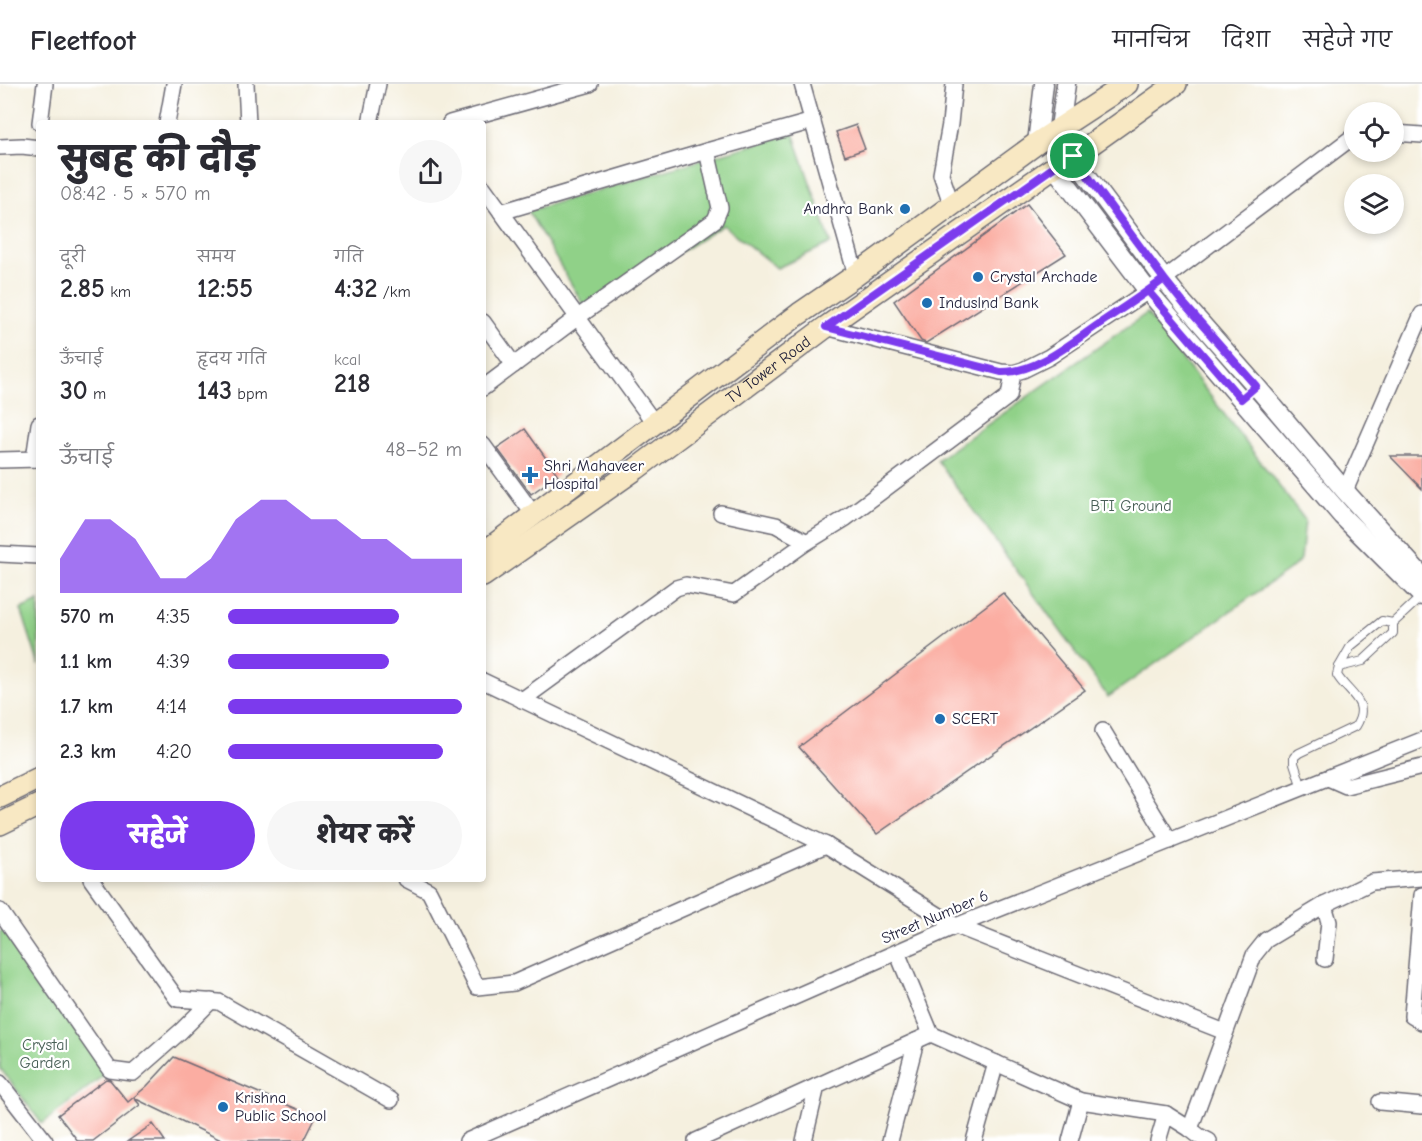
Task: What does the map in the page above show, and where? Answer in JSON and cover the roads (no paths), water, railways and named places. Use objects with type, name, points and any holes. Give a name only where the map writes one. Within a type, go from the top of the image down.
[{"type":"main road","name":"TV Tower Road","points":[[486,551],[799,314],[952,206],[1036,142],[1126,84]]},
{"type":"main road","name":"TV Tower Road","points":[[486,574],[636,469],[826,327],[1176,84]]},
{"type":"main road","points":[[1060,128],[1073,156]]},
{"type":"main road","points":[[1036,142],[1054,167]]},
{"type":"main road","points":[[0,797],[36,779]]},
{"type":"main road","points":[[0,824],[36,807]]},
{"type":"street","points":[[40,120],[45,84]]},
{"type":"street","points":[[168,120],[174,84]]},
{"type":"street","points":[[246,84],[248,120]]},
{"type":"street","points":[[371,120],[378,84]]},
{"type":"street","points":[[459,120],[556,88],[590,84]]},
{"type":"street","points":[[802,84],[856,275]]},
{"type":"street","points":[[952,206],[941,174],[954,84]]},
{"type":"street","points":[[1036,142],[1044,84]]},
{"type":"street","points":[[1060,128],[1066,84]]},
{"type":"street","points":[[501,212],[813,121]]},
{"type":"street","points":[[1404,134],[1422,135]]},
{"type":"street","points":[[826,327],[1001,372],[1013,373],[1023,370],[1049,357],[1148,291],[1344,144]]},
{"type":"street","points":[[0,147],[36,148]]},
{"type":"street","points":[[486,385],[715,220],[720,208],[707,151]]},
{"type":"street","points":[[1073,156],[1184,304],[1345,491],[1422,576]]},
{"type":"street","points":[[1054,167],[1148,291],[1342,516],[1422,596]]},
{"type":"street","points":[[486,191],[655,424]]},
{"type":"street","points":[[1345,491],[1422,314]]},
{"type":"street","points":[[486,326],[514,365]]},
{"type":"street","points":[[522,700],[676,588],[686,585],[734,594],[807,542],[846,518],[1009,396],[1013,373]]},
{"type":"street","points":[[1241,399],[1256,386]]},
{"type":"street","points":[[486,449],[534,515]]},
{"type":"street","points":[[0,460],[36,459]]},
{"type":"street","points":[[721,513],[776,525],[807,542]]},
{"type":"street","points":[[0,554],[36,556]]},
{"type":"street","points":[[486,682],[826,846],[956,926],[1225,1032]]},
{"type":"street","points":[[1103,731],[1170,841]]},
{"type":"street","name":"Street Number 6","points":[[467,1141],[956,926],[1422,740]]},
{"type":"street","points":[[1328,778],[1346,786],[1422,767]]},
{"type":"street","points":[[412,882],[429,891],[477,987],[514,983],[826,846]]},
{"type":"street","points":[[1190,1129],[1254,955],[1266,940],[1323,905],[1372,882],[1422,878]]},
{"type":"street","points":[[93,882],[177,999],[219,1002],[391,1100]]},
{"type":"street","points":[[1422,895],[1412,1016],[1422,1022]]},
{"type":"street","points":[[1323,905],[1329,922],[1325,959]]},
{"type":"street","points":[[0,911],[110,1070],[133,1073],[211,1001]]},
{"type":"street","points":[[897,952],[931,1034],[1082,1101],[1166,1114],[1209,1141]]},
{"type":"street","points":[[696,1141],[931,1034]]},
{"type":"street","points":[[890,1141],[916,1041]]},
{"type":"street","points":[[974,1141],[996,1063]]},
{"type":"street","points":[[0,1083],[45,1141]]},
{"type":"street","points":[[804,1141],[817,1086]]},
{"type":"street","points":[[1070,1141],[1082,1101]]},
{"type":"street","points":[[1380,1102],[1422,1106]]},
{"type":"street","points":[[1158,1141],[1166,1114]]},
{"type":"lane","points":[[1302,788],[1294,757],[1356,726],[1360,718],[1362,709],[1357,698],[1337,675],[1351,646],[1382,621],[1393,622],[1422,596]]},
{"type":"lane","points":[[1339,667],[1363,661],[1393,633],[1393,622]]},
{"type":"place","name":"Andhra Bank","points":[[905,209]]},
{"type":"place","name":"Crystal Archade","points":[[978,277]]},
{"type":"place","name":"Induslnd Bank","points":[[927,303]]},
{"type":"place","name":"Shri Mahaveer Hospital","points":[[530,475]]},
{"type":"place","name":"SCERT","points":[[940,719]]},
{"type":"place","name":"Krishna Public School","points":[[223,1107]]},
{"type":"park label","name":"BTI Ground","points":[[1131,506]]},
{"type":"park label","name":"Crystal Garden","points":[[45,1054]]}]
